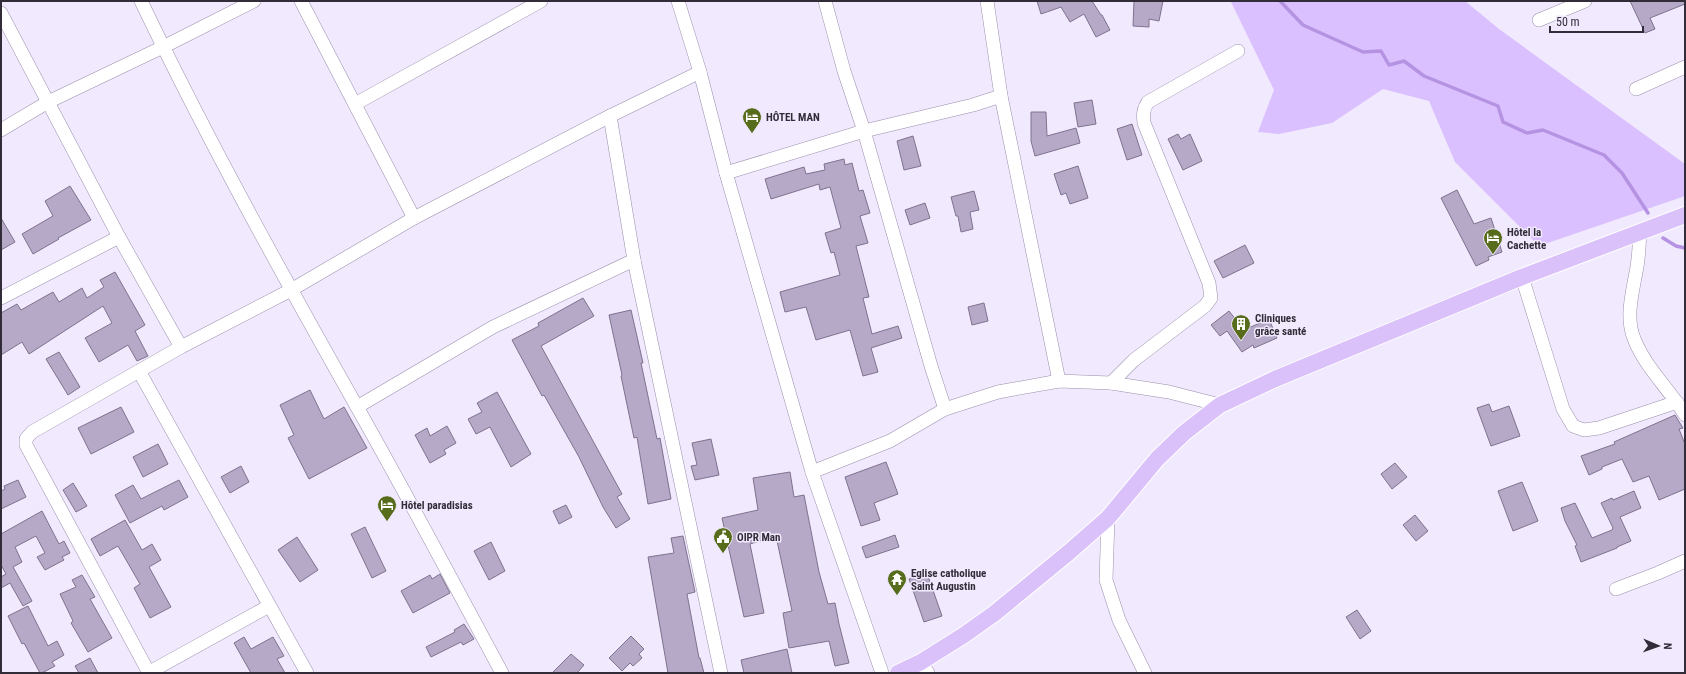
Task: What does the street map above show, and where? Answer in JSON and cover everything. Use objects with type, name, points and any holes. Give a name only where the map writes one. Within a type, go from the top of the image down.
[{"type":"main road","points":[[898,673],[925,668],[964,635],[995,613],[1068,553],[1108,518],[1157,459],[1184,433],[1220,405],[1275,379],[1522,277],[1685,215]]},
{"type":"street","points":[[141,1],[163,47],[291,290],[357,407],[502,673]]},
{"type":"street","points":[[1,130],[48,102],[163,47],[254,1]]},
{"type":"street","points":[[300,1],[414,218]]},
{"type":"street","points":[[355,104],[541,1]]},
{"type":"street","points":[[678,1],[700,72],[726,173],[812,472],[882,673]]},
{"type":"street","points":[[825,1],[844,71],[864,131],[929,359],[945,409]]},
{"type":"street","points":[[1539,20],[1585,1]]},
{"type":"street","points":[[991,3],[1001,96],[1059,381]]},
{"type":"street","points":[[1,13],[119,237],[180,347]]},
{"type":"street","points":[[1111,383],[1134,360],[1205,306],[1211,298],[1209,283],[1144,123],[1143,114],[1145,106],[1148,102],[1238,51]]},
{"type":"street","points":[[1636,89],[1685,67]]},
{"type":"street","points":[[270,606],[149,673],[26,445],[26,439],[32,432],[139,370],[180,347],[291,290],[414,218],[610,116],[700,72]]},
{"type":"street","points":[[726,173],[864,131],[973,105],[1001,96]]},
{"type":"street","points":[[610,116],[634,260],[721,673]]},
{"type":"street","points":[[1640,232],[1637,270],[1630,301],[1630,320],[1634,340],[1642,355],[1685,415]]},
{"type":"street","points":[[1,298],[119,237]]},
{"type":"street","points":[[357,407],[493,327],[634,260]]},
{"type":"street","points":[[1522,277],[1563,409],[1573,426],[1584,430],[1599,428],[1677,402]]},
{"type":"street","points":[[139,370],[307,673]]},
{"type":"street","points":[[812,472],[890,441],[945,409],[998,392],[1059,381],[1111,383],[1169,392],[1220,405]]},
{"type":"street","points":[[1108,518],[1106,580],[1119,620],[1144,673]]},
{"type":"street","points":[[1616,589],[1685,561]]},
{"type":"shaded area","points":[[1225,1],[1465,1],[1499,29],[1685,164],[1685,196],[1539,246],[1455,162],[1429,101],[1383,89],[1332,123],[1279,134],[1258,132],[1274,90],[1231,2]]},
{"type":"building","points":[[1037,1],[1092,1],[1110,30],[1096,37],[1084,14],[1070,22],[1061,7],[1041,14]]},
{"type":"building","points":[[1134,1],[1163,1],[1159,21],[1149,19],[1149,27],[1133,26]]},
{"type":"building","points":[[1630,1],[1685,1],[1685,4],[1650,18],[1655,29],[1645,33]]},
{"type":"building","points":[[1092,100],[1096,124],[1078,127],[1074,103]]},
{"type":"building","points":[[1031,112],[1046,112],[1047,136],[1076,128],[1080,143],[1035,156],[1031,141]]},
{"type":"building","points":[[1132,124],[1142,155],[1127,160],[1117,129]]},
{"type":"building","points":[[1178,134],[1181,139],[1190,134],[1202,161],[1183,170],[1168,139]]},
{"type":"building","points":[[913,136],[921,166],[904,170],[897,141]]},
{"type":"building","points":[[844,159],[845,165],[852,163],[859,191],[863,190],[870,213],[860,216],[868,243],[856,246],[869,297],[863,298],[872,334],[898,326],[902,338],[871,348],[878,372],[863,376],[850,330],[816,340],[806,307],[785,312],[780,292],[840,275],[834,252],[831,253],[825,233],[841,228],[830,187],[820,190],[819,184],[771,199],[765,179],[804,167],[806,174],[825,170],[824,164]]},
{"type":"building","points":[[1078,166],[1088,198],[1070,204],[1066,193],[1061,195],[1054,174]]},
{"type":"building","points":[[70,186],[91,220],[33,254],[22,234],[53,216],[45,201]]},
{"type":"building","points":[[1457,190],[1474,224],[1491,218],[1502,252],[1488,257],[1489,260],[1476,266],[1441,198]]},
{"type":"building","points":[[974,191],[979,210],[970,212],[973,229],[961,232],[958,216],[956,216],[951,197]]},
{"type":"building","points":[[925,203],[930,218],[910,225],[905,210]]},
{"type":"building","points":[[1,218],[15,242],[1,250]]},
{"type":"building","points":[[1245,245],[1254,263],[1223,278],[1214,261]]},
{"type":"building","points":[[115,272],[145,325],[135,331],[148,356],[137,361],[128,345],[99,362],[85,338],[112,323],[103,306],[29,354],[22,342],[1,355],[1,313],[17,304],[21,310],[53,292],[59,302],[82,288],[87,298],[104,287],[100,280]]},
{"type":"building","points":[[583,298],[594,316],[541,346],[622,494],[617,497],[630,519],[616,528],[603,507],[579,457],[544,395],[542,396],[512,340],[539,326],[538,323]]},
{"type":"building","points":[[984,303],[988,321],[972,325],[968,307]]},
{"type":"building","points":[[631,310],[643,363],[641,363],[657,439],[660,438],[671,499],[648,504],[637,437],[634,438],[609,315]]},
{"type":"building","points":[[1229,311],[1244,330],[1269,319],[1277,338],[1254,348],[1253,345],[1242,352],[1227,331],[1220,336],[1211,325]]},
{"type":"building","points":[[59,352],[80,387],[68,395],[46,359]]},
{"type":"building","points":[[310,390],[324,419],[344,407],[367,448],[309,479],[288,438],[294,435],[280,405]]},
{"type":"building","points":[[497,392],[531,454],[511,467],[490,427],[476,434],[468,419],[482,412],[477,403]]},
{"type":"building","points":[[1489,404],[1492,412],[1509,406],[1520,436],[1491,446],[1477,408]]},
{"type":"building","points":[[121,407],[134,432],[91,454],[78,428]]},
{"type":"building","points":[[1675,415],[1683,428],[1679,429],[1685,444],[1685,489],[1659,500],[1649,476],[1633,482],[1622,459],[1602,467],[1602,469],[1589,475],[1581,456],[1615,444],[1614,442]]},
{"type":"building","points":[[447,426],[456,443],[444,450],[446,454],[430,463],[415,435],[427,428],[430,436]]},
{"type":"building","points":[[711,439],[719,475],[695,480],[691,466],[697,465],[692,443]]},
{"type":"building","points":[[158,444],[168,464],[143,477],[133,457]]},
{"type":"building","points":[[886,462],[898,494],[874,503],[880,520],[861,526],[845,477]]},
{"type":"building","points":[[1395,463],[1407,477],[1392,489],[1381,474]]},
{"type":"building","points":[[241,466],[249,482],[230,493],[221,477]]},
{"type":"building","points":[[790,472],[794,497],[804,495],[819,572],[828,604],[835,603],[849,663],[835,666],[829,641],[789,648],[783,613],[792,611],[776,536],[750,544],[764,613],[744,617],[722,518],[758,510],[753,478]]},
{"type":"building","points":[[18,480],[26,497],[1,509],[1,491],[5,489],[4,486]]},
{"type":"building","points":[[179,480],[188,497],[164,510],[162,506],[130,523],[115,495],[133,485],[141,499]]},
{"type":"building","points":[[1522,482],[1538,521],[1513,531],[1498,491]]},
{"type":"building","points":[[73,483],[87,506],[76,512],[63,490]]},
{"type":"building","points":[[1634,491],[1641,508],[1620,517],[1631,541],[1581,562],[1575,546],[1577,545],[1565,521],[1561,508],[1575,503],[1592,538],[1612,530],[1613,528],[1601,503],[1612,498],[1613,500]]},
{"type":"building","points":[[566,505],[572,517],[559,524],[553,511]]},
{"type":"building","points":[[42,511],[59,544],[64,541],[70,553],[62,557],[64,560],[45,570],[37,557],[45,553],[36,536],[15,547],[22,562],[13,567],[32,601],[23,606],[10,583],[1,588],[1,577],[6,574],[1,565],[1,534]]},
{"type":"building","points":[[1415,515],[1428,531],[1416,541],[1403,525]]},
{"type":"building","points":[[125,520],[142,550],[152,544],[161,560],[149,567],[171,607],[150,618],[134,588],[140,584],[118,546],[100,556],[91,539]]},
{"type":"building","points":[[365,527],[386,571],[372,578],[351,534]]},
{"type":"building","points":[[895,535],[899,547],[866,558],[862,547]]},
{"type":"building","points":[[683,536],[695,592],[687,594],[699,658],[704,673],[668,673],[648,557],[674,553],[671,538]]},
{"type":"building","points":[[297,537],[318,570],[300,582],[278,550]]},
{"type":"building","points":[[491,542],[505,571],[489,580],[474,551]]},
{"type":"building","points":[[927,573],[942,616],[924,622],[909,579]]},
{"type":"building","points":[[440,574],[450,593],[413,613],[401,591],[430,575],[432,579]]},
{"type":"building","points":[[82,575],[95,597],[90,599],[112,638],[88,652],[71,623],[73,621],[60,594],[76,587],[72,580]]},
{"type":"building","points":[[28,606],[48,646],[57,641],[64,655],[52,662],[55,666],[42,673],[40,673],[24,643],[22,644],[8,616]]},
{"type":"building","points":[[1357,610],[1371,631],[1360,639],[1346,617]]},
{"type":"building","points":[[464,624],[474,639],[463,645],[461,642],[431,657],[426,647],[455,632],[454,630]]},
{"type":"building","points":[[631,636],[644,649],[639,654],[642,658],[633,666],[630,663],[622,671],[609,658]]},
{"type":"building","points":[[244,637],[251,649],[273,637],[284,656],[277,659],[285,673],[251,673],[234,643]]},
{"type":"building","points":[[787,649],[792,673],[744,673],[741,660]]},
{"type":"building","points":[[571,654],[584,665],[577,673],[552,673]]},
{"type":"building","points":[[90,658],[98,673],[79,673],[75,666]]},
{"type":"waterway","points":[[1280,1],[1303,25],[1363,52],[1381,51],[1389,65],[1404,61],[1424,76],[1498,106],[1503,122],[1527,133],[1543,130],[1604,155],[1622,173],[1648,213]]},
{"type":"waterway","points":[[1663,238],[1676,246],[1685,248]]},
{"type":"place","name":"HÔTEL MAN","points":[[752,134]]},
{"type":"place","name":"Hôtel la Cachette","points":[[1493,255]]},
{"type":"place","name":"Cliniques grâce santé","points":[[1241,341]]},
{"type":"place","name":"Hôtel paradisias","points":[[387,522]]},
{"type":"place","name":"OIPR Man","points":[[723,554]]},
{"type":"place","name":"Eglise catholique Saint Augustin","points":[[897,596]]}]
